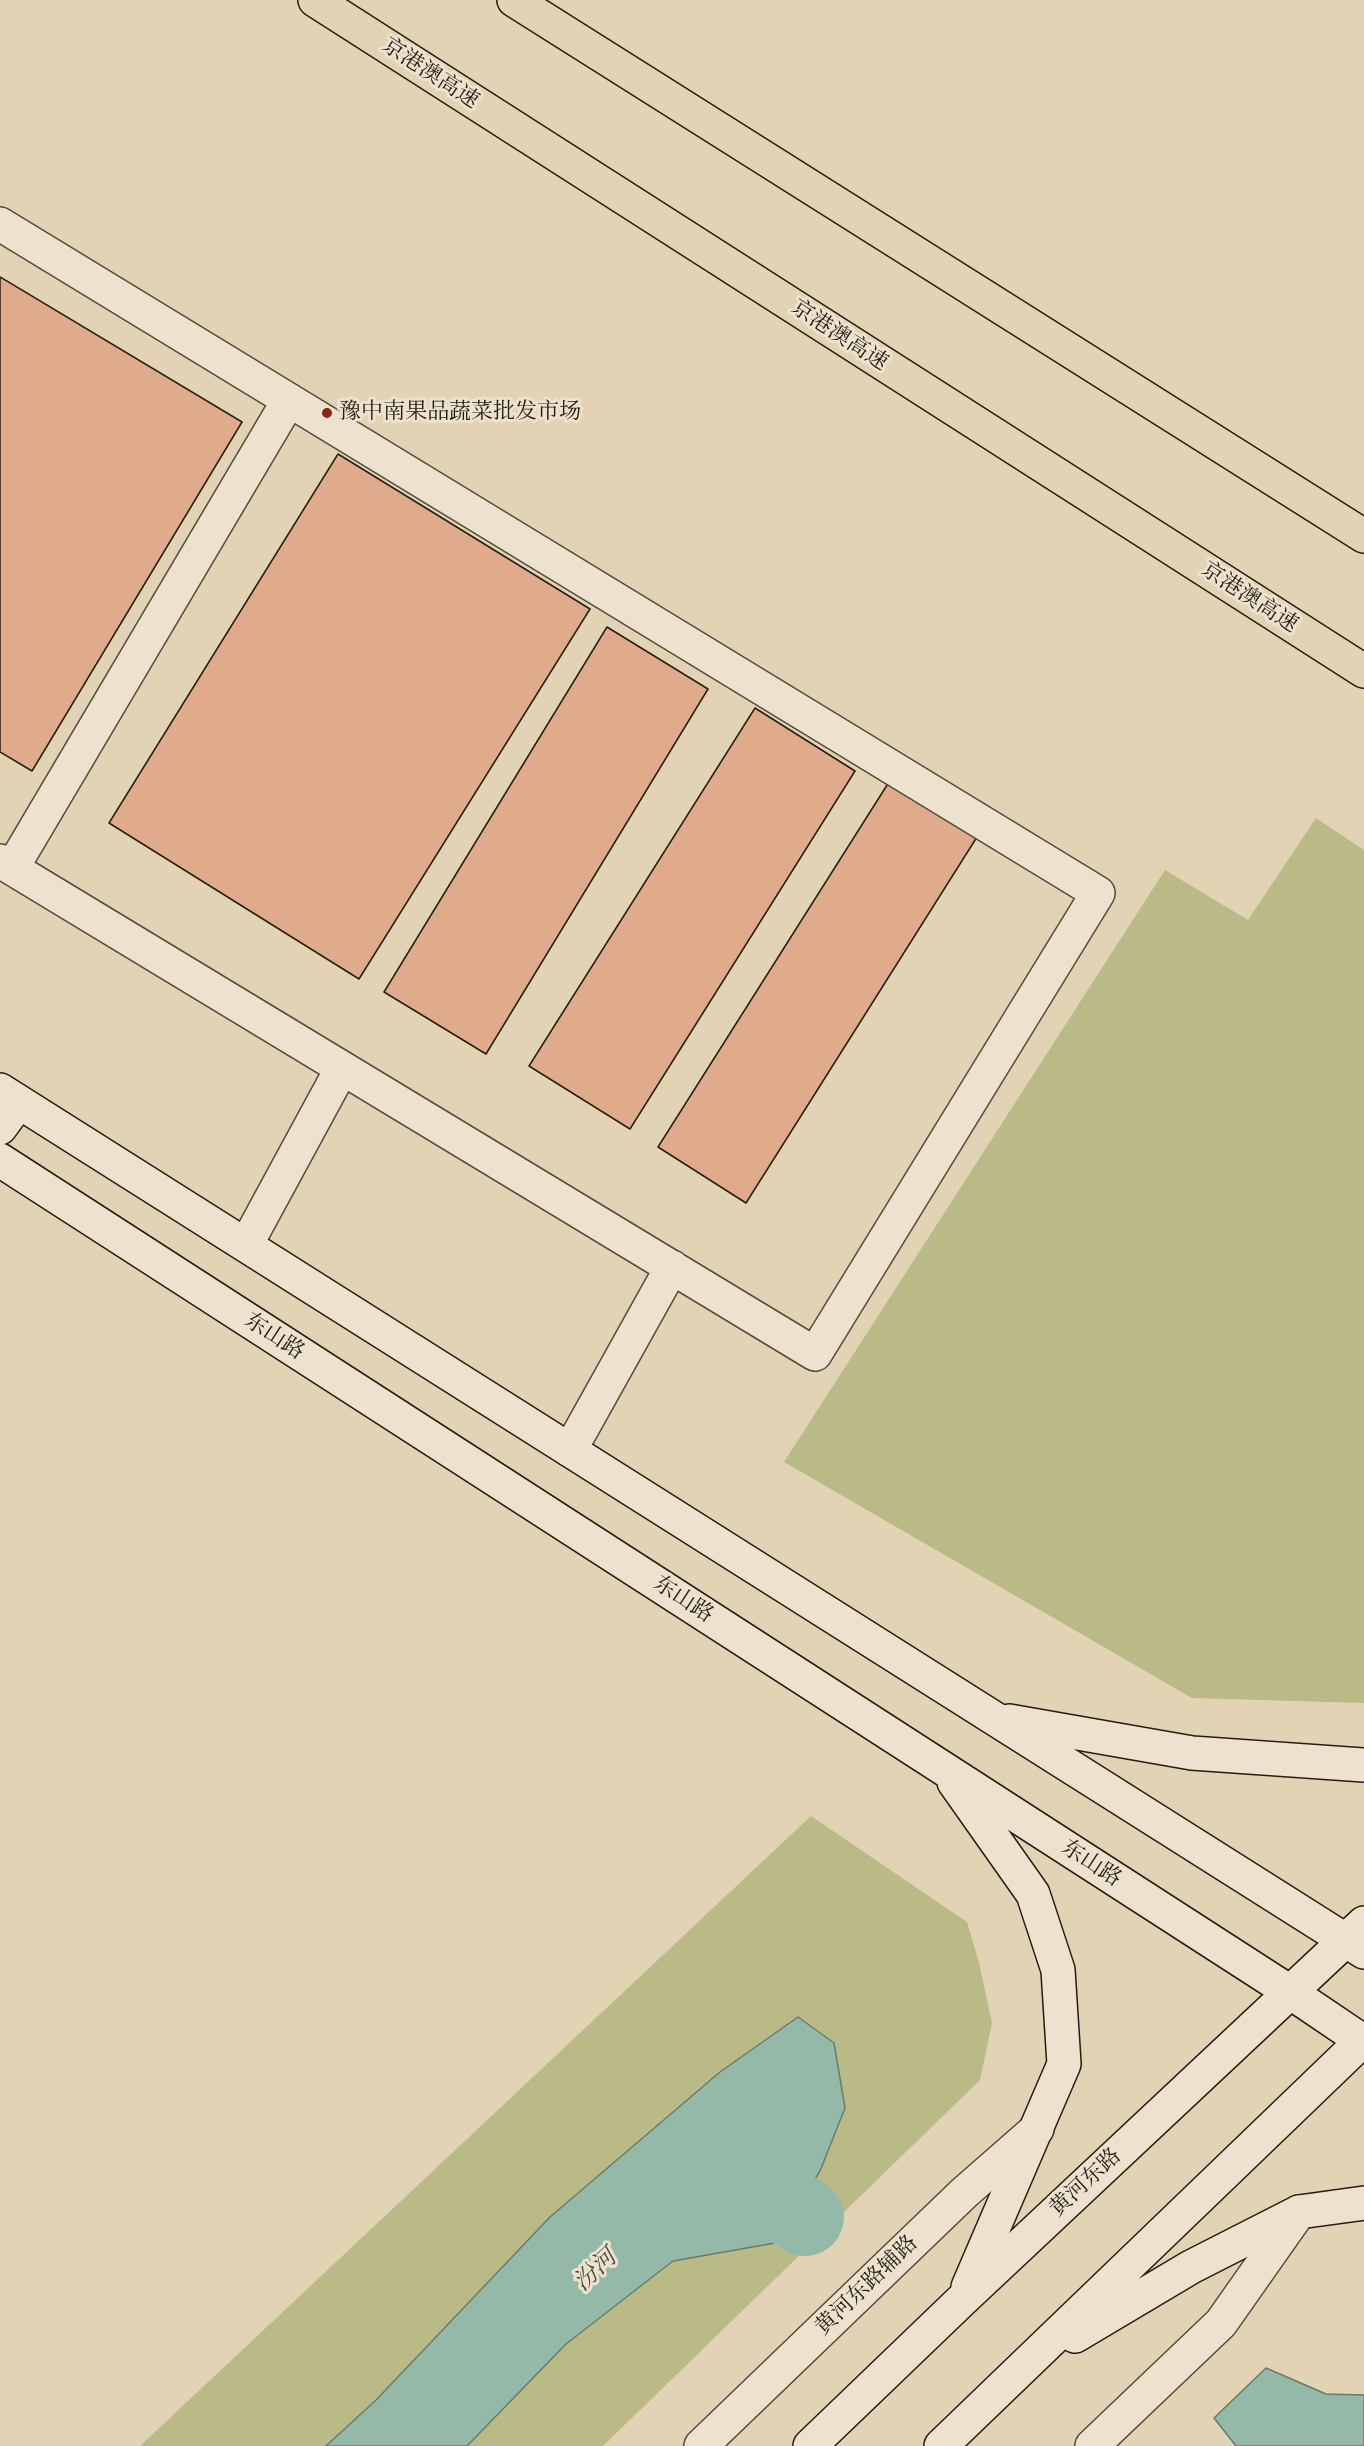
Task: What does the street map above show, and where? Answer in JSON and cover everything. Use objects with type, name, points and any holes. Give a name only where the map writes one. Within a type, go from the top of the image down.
[{"type":"highway","name":"京港澳高速","points":[[315,0],[1364,671]]},
{"type":"highway","points":[[514,0],[1364,536]]},
{"type":"street","points":[[0,224],[289,400],[1098,893],[815,1354],[6,864],[289,400]]},
{"type":"street","points":[[246,1245],[342,1068]]},
{"type":"street","points":[[0,1128],[10,1096],[994,1718],[1358,1938]]},
{"type":"street","name":"东山路","points":[[0,1160],[1363,2041]]},
{"type":"street","points":[[570,1450],[672,1267]]},
{"type":"street","points":[[994,1718],[1192,1753],[1364,1765]]},
{"type":"street","points":[[944,1769],[1033,1894],[1058,1970],[1065,2064],[962,2300]]},
{"type":"street","name":"黄河东路","points":[[810,2446],[1290,1992],[1358,1938]]},
{"type":"street","points":[[941,2446],[1363,2041]]},
{"type":"street","name":"黄河东路辅路","points":[[701,2446],[964,2193],[1037,2129]]},
{"type":"street","points":[[1024,2366],[1191,2266],[1299,2212],[1364,2203]]},
{"type":"street","points":[[1092,2446],[1221,2323],[1299,2212]]},
{"type":"green space","points":[[1316,818],[1364,850],[1364,1703],[1192,1698],[784,1462],[1165,870],[1248,920]]},
{"type":"green space","points":[[811,1816],[967,1922],[992,2023],[980,2080],[603,2446],[140,2446]]},
{"type":"water","points":[[798,2017],[834,2043],[845,2108],[820,2171],[775,2243],[673,2261],[566,2344],[467,2446],[326,2446],[376,2400],[550,2217],[720,2072]]},
{"type":"water","points":[[1266,2368],[1326,2394],[1364,2395],[1364,2446],[1236,2446],[1214,2418]]},
{"type":"building","points":[[0,277],[242,422],[32,771],[0,752]]},
{"type":"building","points":[[338,454],[590,609],[359,979],[109,823]]},
{"type":"building","points":[[607,627],[708,689],[486,1054],[384,992]]},
{"type":"building","points":[[755,708],[855,771],[630,1129],[529,1066]]},
{"type":"building","points":[[889,782],[977,837],[746,1203],[658,1147]]},
{"type":"waterway","name":"汾河","points":[[701,2185],[735,2174],[805,2217]]},
{"type":"place","name":"豫中南果品蔬菜批发市场","points":[[327,413]]}]
